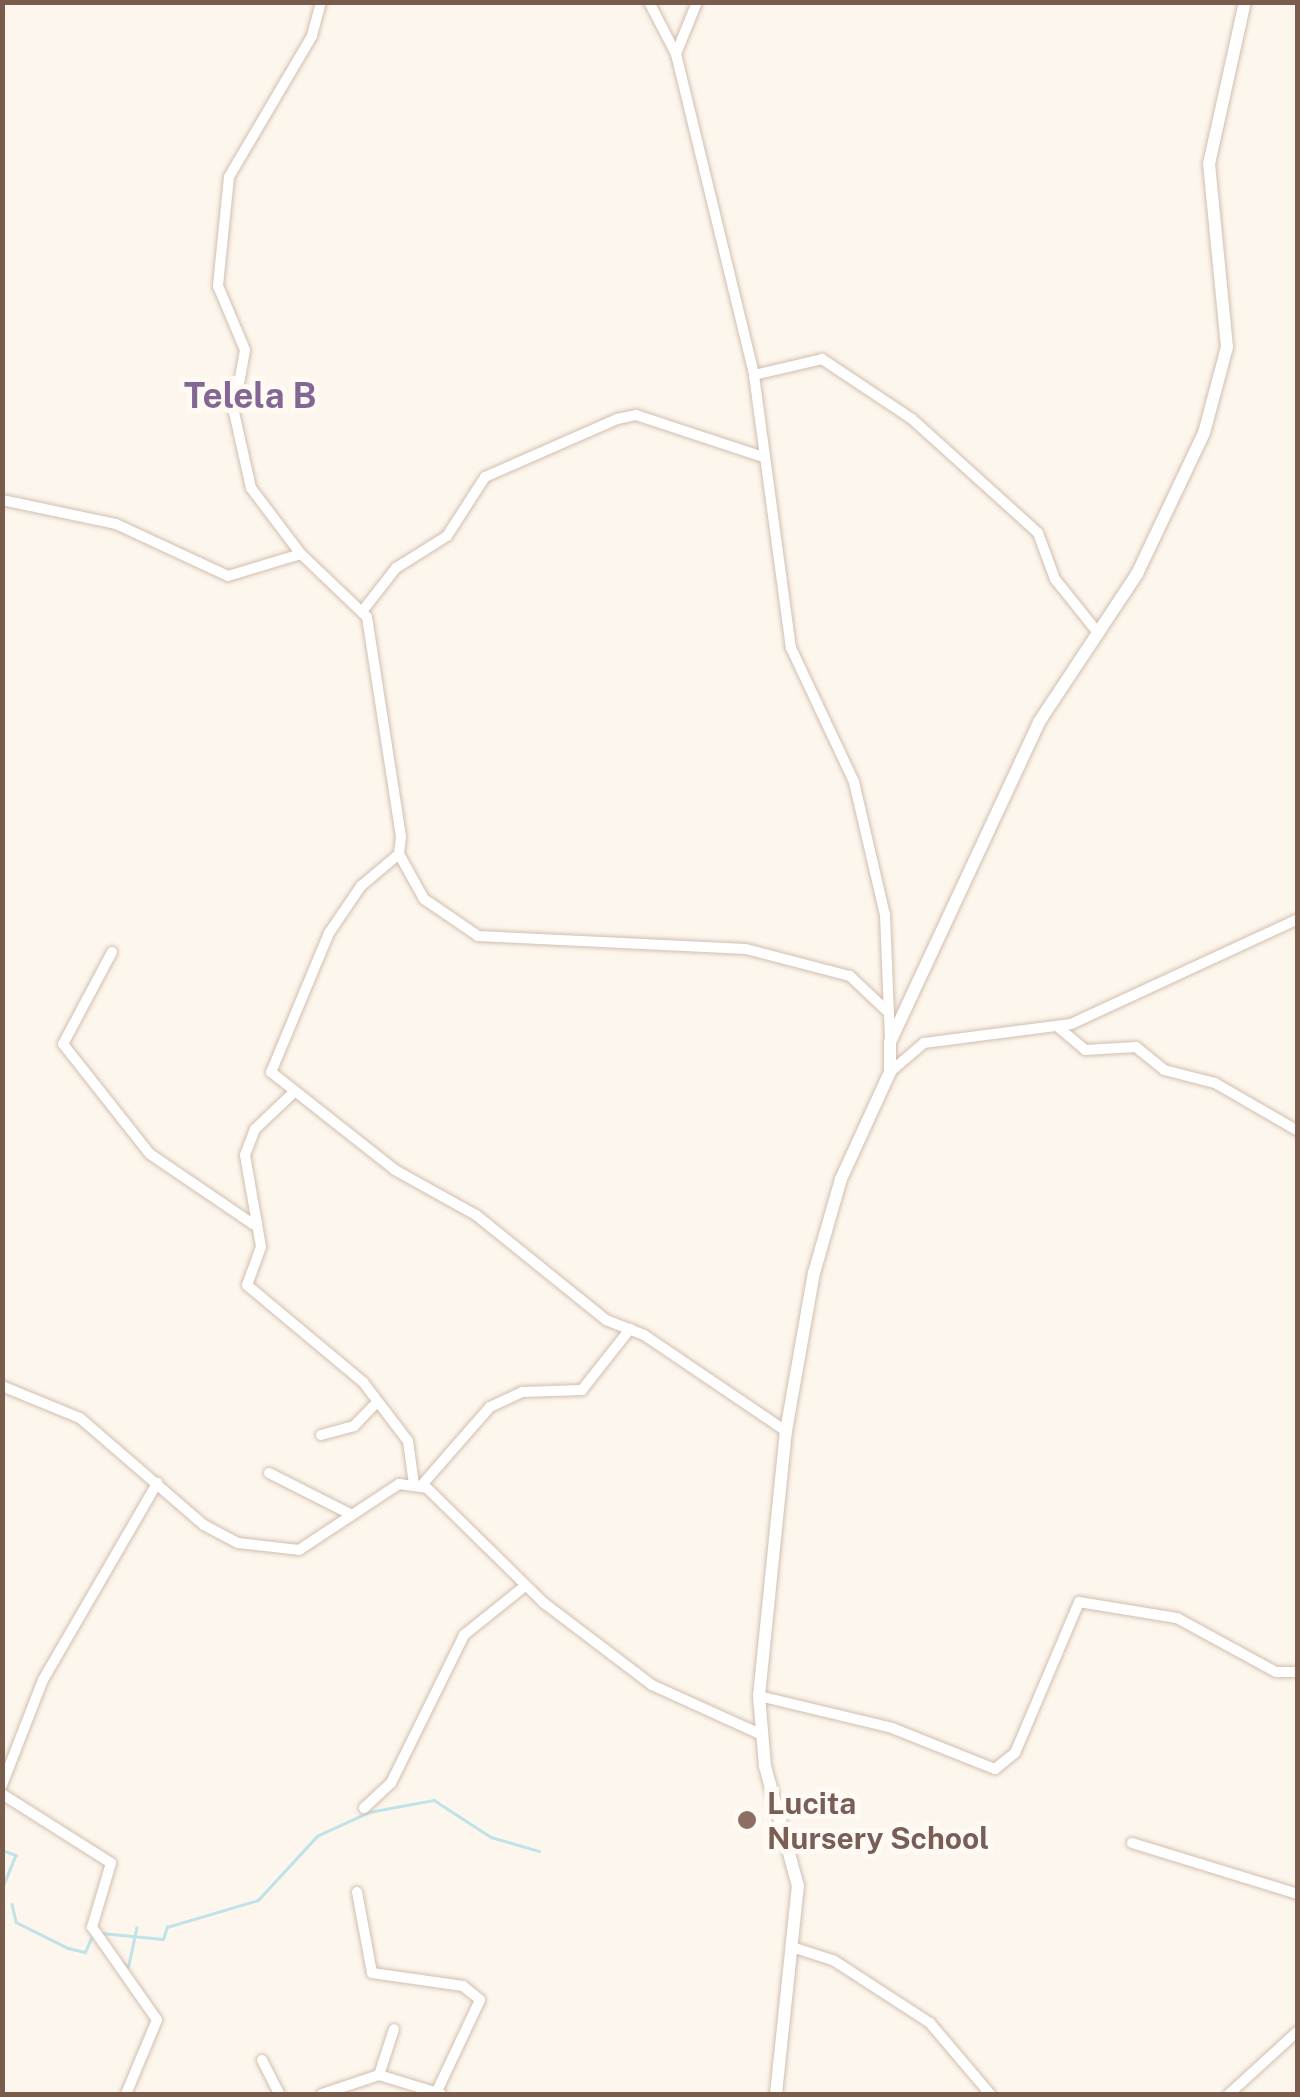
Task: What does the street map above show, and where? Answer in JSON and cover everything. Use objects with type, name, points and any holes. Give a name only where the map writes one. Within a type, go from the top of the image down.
[{"type":"street","points":[[321,2],[312,36],[230,177],[218,286],[245,350],[234,412],[250,488],[301,554],[364,609],[386,697],[400,854],[424,898],[464,931],[746,950],[850,976],[889,1013]]},
{"type":"street","points":[[649,2],[676,54],[754,375],[791,648],[854,782],[885,915],[890,1072],[825,1226],[786,1431],[759,1696],[760,1734],[797,1872],[795,1948],[776,2094]]},
{"type":"street","points":[[676,54],[698,2]]},
{"type":"street","points":[[890,1042],[1039,722],[1154,543],[1222,376],[1227,294],[1209,219],[1209,164],[1245,2]]},
{"type":"street","points":[[754,375],[822,360],[912,419],[1038,533],[1055,578],[1099,634]]},
{"type":"street","points":[[364,609],[396,568],[447,536],[485,477],[617,419],[636,415],[763,458]]},
{"type":"street","points":[[2,500],[116,524],[228,576],[301,554]]},
{"type":"street","points":[[400,854],[361,886],[329,933],[284,1029],[271,1072],[294,1093],[630,1329],[786,1431]]},
{"type":"street","points":[[890,1072],[924,1042],[1058,1027],[1298,919]]},
{"type":"street","points":[[112,952],[63,1044],[150,1154],[253,1224]]},
{"type":"street","points":[[1058,1027],[1085,1050],[1136,1047],[1164,1070],[1200,1076],[1298,1132]]},
{"type":"street","points":[[294,1093],[248,1144],[253,1224],[261,1247],[248,1285],[355,1372],[373,1406],[408,1442],[418,1485],[525,1586],[652,1684],[760,1734]]},
{"type":"street","points":[[2,1386],[80,1418],[220,1537],[289,1552],[350,1514],[418,1485],[490,1407],[522,1392],[582,1390],[630,1329]]},
{"type":"street","points":[[321,1435],[354,1426],[373,1406]]},
{"type":"street","points":[[269,1473],[350,1514]]},
{"type":"street","points":[[2,1785],[43,1680],[156,1483]]},
{"type":"street","points":[[364,1808],[391,1783],[464,1635],[525,1586]]},
{"type":"street","points":[[759,1696],[892,1728],[995,1769],[1015,1753],[1079,1602],[1176,1618],[1276,1672],[1298,1672]]},
{"type":"street","points":[[2,1794],[111,1862],[92,1927],[157,2020],[126,2094]]},
{"type":"street","points":[[1132,1843],[1298,1894]]},
{"type":"street","points":[[322,2094],[379,2075],[440,2093],[480,2000],[463,1986],[372,1973],[357,1892]]},
{"type":"street","points":[[795,1948],[834,1960],[930,2023],[990,2094]]},
{"type":"street","points":[[379,2075],[394,2029]]},
{"type":"street","points":[[1230,2094],[1298,2032]]},
{"type":"street","points":[[262,2060],[279,2094]]},
{"type":"waterway","points":[[101,1933],[163,1939],[167,1927],[258,1900],[317,1836],[369,1812],[434,1800],[491,1837],[539,1851]]},
{"type":"waterway","points":[[2,1850],[16,1855],[2,1889]]},
{"type":"waterway","points":[[12,1904],[16,1922],[68,1948],[85,1952],[93,1934]]},
{"type":"waterway","points":[[121,1961],[128,1967],[136,1928]]},
{"type":"place","name":"Lucita Nursery School","points":[[747,1820]]},
{"type":"district","name":"Telela B","points":[[250,396]]}]
